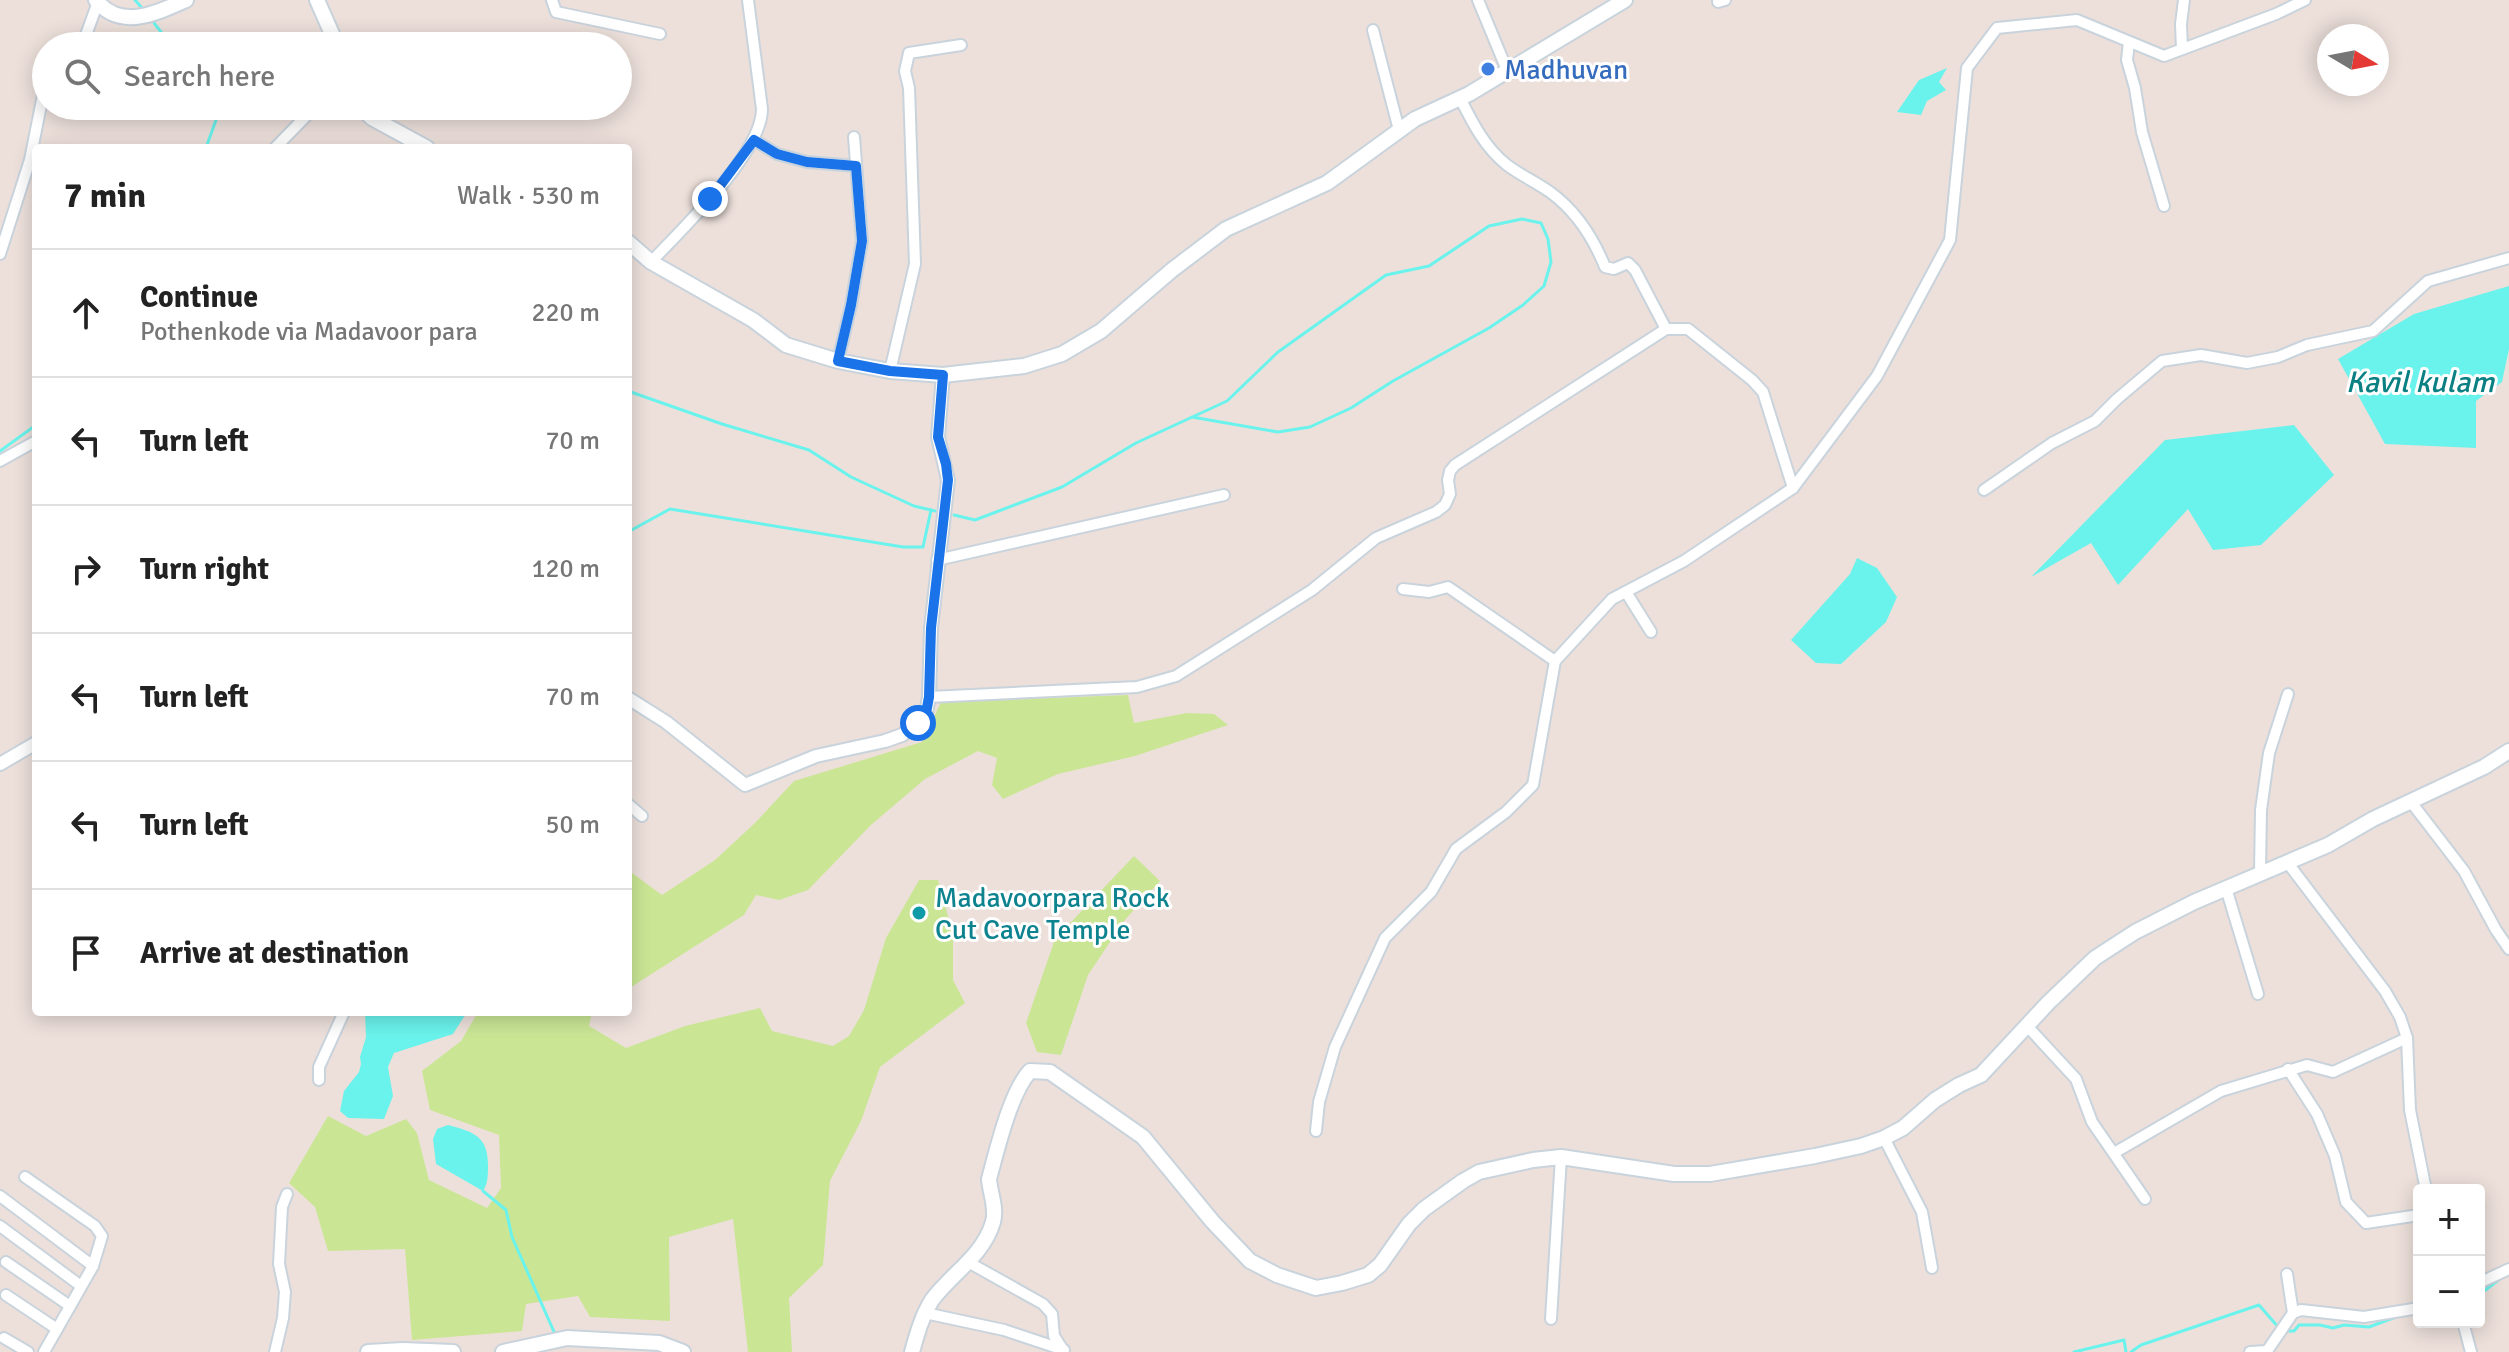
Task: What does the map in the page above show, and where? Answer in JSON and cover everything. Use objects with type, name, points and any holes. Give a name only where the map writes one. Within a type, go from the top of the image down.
[{"type":"main road","points":[[97,1],[118,17],[141,17],[156,14],[186,0]]},
{"type":"main road","points":[[317,0],[331,32]]},
{"type":"main road","points":[[632,245],[651,262],[753,320],[786,345],[838,361],[890,371],[943,375],[1024,366],[1062,354],[1111,324],[1172,270],[1226,229],[1327,183],[1415,119],[1460,98],[1625,0]]},
{"type":"main road","points":[[376,120],[420,144]]},
{"type":"main road","points":[[912,1352],[925,1313],[933,1300],[968,1262],[984,1241],[994,1220],[989,1179],[1015,1097],[1030,1071],[1050,1072],[1143,1137],[1212,1221],[1250,1261],[1277,1275],[1316,1288],[1368,1275],[1380,1265],[1409,1224],[1424,1209],[1479,1172],[1561,1157],[1674,1174],[1710,1174],[1815,1156],[1884,1138],[1903,1128],[1935,1100],[1981,1075],[2095,958],[2156,921],[2260,872],[2328,845],[2373,819],[2484,767],[2509,751]]},
{"type":"main road","points":[[503,1352],[567,1338],[659,1343],[683,1352]]},
{"type":"main road","points":[[368,1352],[453,1352]]},
{"type":"street","points":[[552,0],[556,12],[660,34]]},
{"type":"street","points":[[651,262],[710,199],[754,140],[762,109],[748,0]]},
{"type":"street","points":[[1478,0],[1507,70]]},
{"type":"street","points":[[2182,49],[2184,0]]},
{"type":"street","points":[[1316,1131],[1319,1102],[1335,1047],[1385,938],[1431,892],[1456,849],[1506,812],[1533,785],[1555,661],[1612,599],[1684,561],[1793,488],[1877,376],[1950,240],[1967,68],[1997,28],[2077,20],[2164,56],[2305,0]]},
{"type":"street","points":[[87,32],[97,1]]},
{"type":"street","points":[[1373,30],[1399,130]]},
{"type":"street","points":[[2129,42],[2127,60],[2142,132],[2164,206]]},
{"type":"street","points":[[890,371],[915,264],[909,88],[905,71],[909,53],[961,45]]},
{"type":"street","points":[[1460,98],[1479,135],[1505,163],[1549,192],[1584,225],[1605,267],[1614,269],[1628,263],[1635,270],[1666,329]]},
{"type":"street","points":[[33,144],[38,120]]},
{"type":"street","points":[[279,144],[302,120]]},
{"type":"street","points":[[838,361],[862,241],[854,137]]},
{"type":"street","points":[[754,140],[777,154],[807,162],[856,166]]},
{"type":"street","points":[[0,254],[32,150]]},
{"type":"street","points":[[1984,490],[2052,443],[2095,421],[2162,361],[2201,355],[2247,363],[2278,357],[2307,345],[2373,331],[2428,281],[2509,258]]},
{"type":"street","points":[[929,697],[1137,687],[1176,676],[1312,590],[1376,538],[1436,512],[1445,505],[1450,494],[1448,480],[1455,465],[1666,329],[1688,329],[1763,392],[1793,488]]},
{"type":"street","points":[[632,701],[666,722],[745,785],[816,756],[902,735],[918,723],[926,713],[929,697],[931,628],[948,480],[938,437],[943,375]]},
{"type":"street","points":[[0,461],[32,443]]},
{"type":"street","points":[[937,560],[1224,495]]},
{"type":"street","points":[[1403,589],[1429,592],[1448,587],[1555,661]]},
{"type":"street","points":[[1626,592],[1651,632]]},
{"type":"street","points":[[2260,872],[2261,810],[2269,753],[2288,694]]},
{"type":"street","points":[[0,764],[32,745]]},
{"type":"street","points":[[2411,802],[2464,871],[2509,949]]},
{"type":"street","points":[[632,807],[642,816]]},
{"type":"street","points":[[2287,862],[2385,991],[2400,1017],[2407,1038],[2410,1110],[2425,1184]]},
{"type":"street","points":[[2226,888],[2258,994]]},
{"type":"street","points":[[319,1080],[319,1067],[342,1016]]},
{"type":"street","points":[[2028,1027],[2076,1079],[2092,1122],[2145,1199]]},
{"type":"street","points":[[2114,1153],[2221,1091],[2307,1065],[2333,1072],[2407,1038]]},
{"type":"street","points":[[2288,1069],[2317,1114],[2335,1156],[2346,1202],[2366,1223],[2413,1216]]},
{"type":"street","points":[[1884,1138],[1922,1212],[1932,1268]]},
{"type":"street","points":[[1551,1319],[1561,1157]]},
{"type":"street","points":[[25,1177],[95,1226],[102,1236],[93,1266],[44,1352]]},
{"type":"street","points":[[275,1352],[285,1292],[279,1264],[282,1207],[287,1194]]},
{"type":"street","points":[[0,1196],[93,1266]]},
{"type":"street","points":[[0,1226],[81,1286]]},
{"type":"street","points":[[6,1262],[70,1306]]},
{"type":"street","points":[[968,1262],[1043,1304],[1052,1314],[1054,1336],[1065,1351]]},
{"type":"street","points":[[2485,1280],[2509,1269]]},
{"type":"street","points":[[2287,1274],[2293,1313]]},
{"type":"street","points":[[6,1295],[57,1329]]},
{"type":"street","points":[[2250,1352],[2268,1351],[2273,1338],[2293,1313],[2317,1310],[2364,1317],[2413,1309]]},
{"type":"street","points":[[925,1313],[1004,1330],[1065,1351]]},
{"type":"street","points":[[2465,1328],[2471,1352]]},
{"type":"street","points":[[4,1338],[28,1352]]},
{"type":"green space","points":[[1128,695],[1134,723],[1187,713],[1214,714],[1228,725],[1135,756],[1058,774],[1003,799],[992,785],[997,758],[978,751],[925,779],[871,825],[808,890],[779,900],[756,895],[744,915],[632,986],[632,873],[662,895],[715,860],[794,781],[922,742],[941,702]]},
{"type":"green space","points":[[1134,856],[1160,881],[1124,921],[1088,975],[1061,1055],[1037,1052],[1026,1023],[1055,939]]},
{"type":"green space","points":[[919,880],[938,880],[953,934],[953,980],[965,1003],[880,1067],[861,1121],[830,1181],[823,1265],[789,1298],[792,1352],[748,1352],[733,1219],[669,1237],[670,1321],[590,1317],[578,1296],[526,1304],[522,1331],[412,1340],[405,1249],[328,1251],[315,1207],[289,1183],[328,1116],[366,1136],[406,1119],[417,1133],[429,1180],[487,1208],[501,1188],[499,1135],[430,1110],[422,1071],[461,1041],[476,1016],[591,1016],[589,1026],[626,1048],[685,1026],[760,1008],[772,1031],[833,1046],[849,1036],[864,1010],[886,938]]},
{"type":"water","points":[[1947,68],[1939,82],[1946,90],[1927,101],[1921,115],[1897,112],[1919,80]]},
{"type":"water","name":"Kavil kulam","points":[[2509,286],[2509,349],[2502,382],[2476,401],[2476,448],[2385,444],[2338,359],[2414,314]]},
{"type":"water","points":[[2294,425],[2334,475],[2261,545],[2213,550],[2188,509],[2118,585],[2091,543],[2031,577],[2165,440]]},
{"type":"water","points":[[1857,558],[1877,568],[1897,597],[1886,622],[1841,664],[1816,663],[1791,640],[1850,574]]},
{"type":"water","points":[[365,1016],[464,1016],[453,1034],[394,1053],[388,1067],[393,1096],[384,1119],[348,1118],[340,1111],[344,1091],[359,1072],[366,1037]]},
{"type":"water","points":[[448,1125],[472,1133],[482,1142],[488,1166],[483,1191],[436,1164],[433,1139],[437,1129]]},
{"type":"waterway","points":[[135,0],[142,8]]},
{"type":"waterway","points":[[154,23],[161,32]]},
{"type":"waterway","points":[[207,144],[216,120]]},
{"type":"waterway","points":[[954,515],[975,520],[1062,487],[1136,443],[1227,401],[1278,352],[1386,275],[1429,266],[1489,226],[1522,219],[1541,223],[1548,239],[1551,262],[1544,286],[1489,328],[1351,408],[1310,427],[1278,432],[1192,417]]},
{"type":"waterway","points":[[632,392],[809,450],[851,477],[914,506],[935,511]]},
{"type":"waterway","points":[[0,451],[32,428]]},
{"type":"waterway","points":[[632,530],[670,509],[903,547],[923,547],[931,510]]},
{"type":"waterway","points":[[483,1191],[506,1210],[512,1237],[555,1334]]},
{"type":"waterway","points":[[2485,1290],[2501,1278]]},
{"type":"waterway","points":[[2131,1352],[2141,1345],[2259,1305],[2279,1328]]},
{"type":"waterway","points":[[2284,1331],[2294,1331],[2299,1325],[2369,1327],[2401,1315]]},
{"type":"waterway","points":[[2074,1352],[2124,1340],[2126,1352]]},
{"type":"place","name":"Madhuvan","points":[[1488,69]]},
{"type":"place","name":"Madavoorpara Rock Cut Cave Temple","points":[[919,913]]},
{"type":"route","points":[[710,199],[754,140],[777,154],[807,162],[856,166],[862,241],[838,361],[890,371],[943,375],[938,437],[948,480],[931,628],[929,697],[926,713],[918,723]]}]
